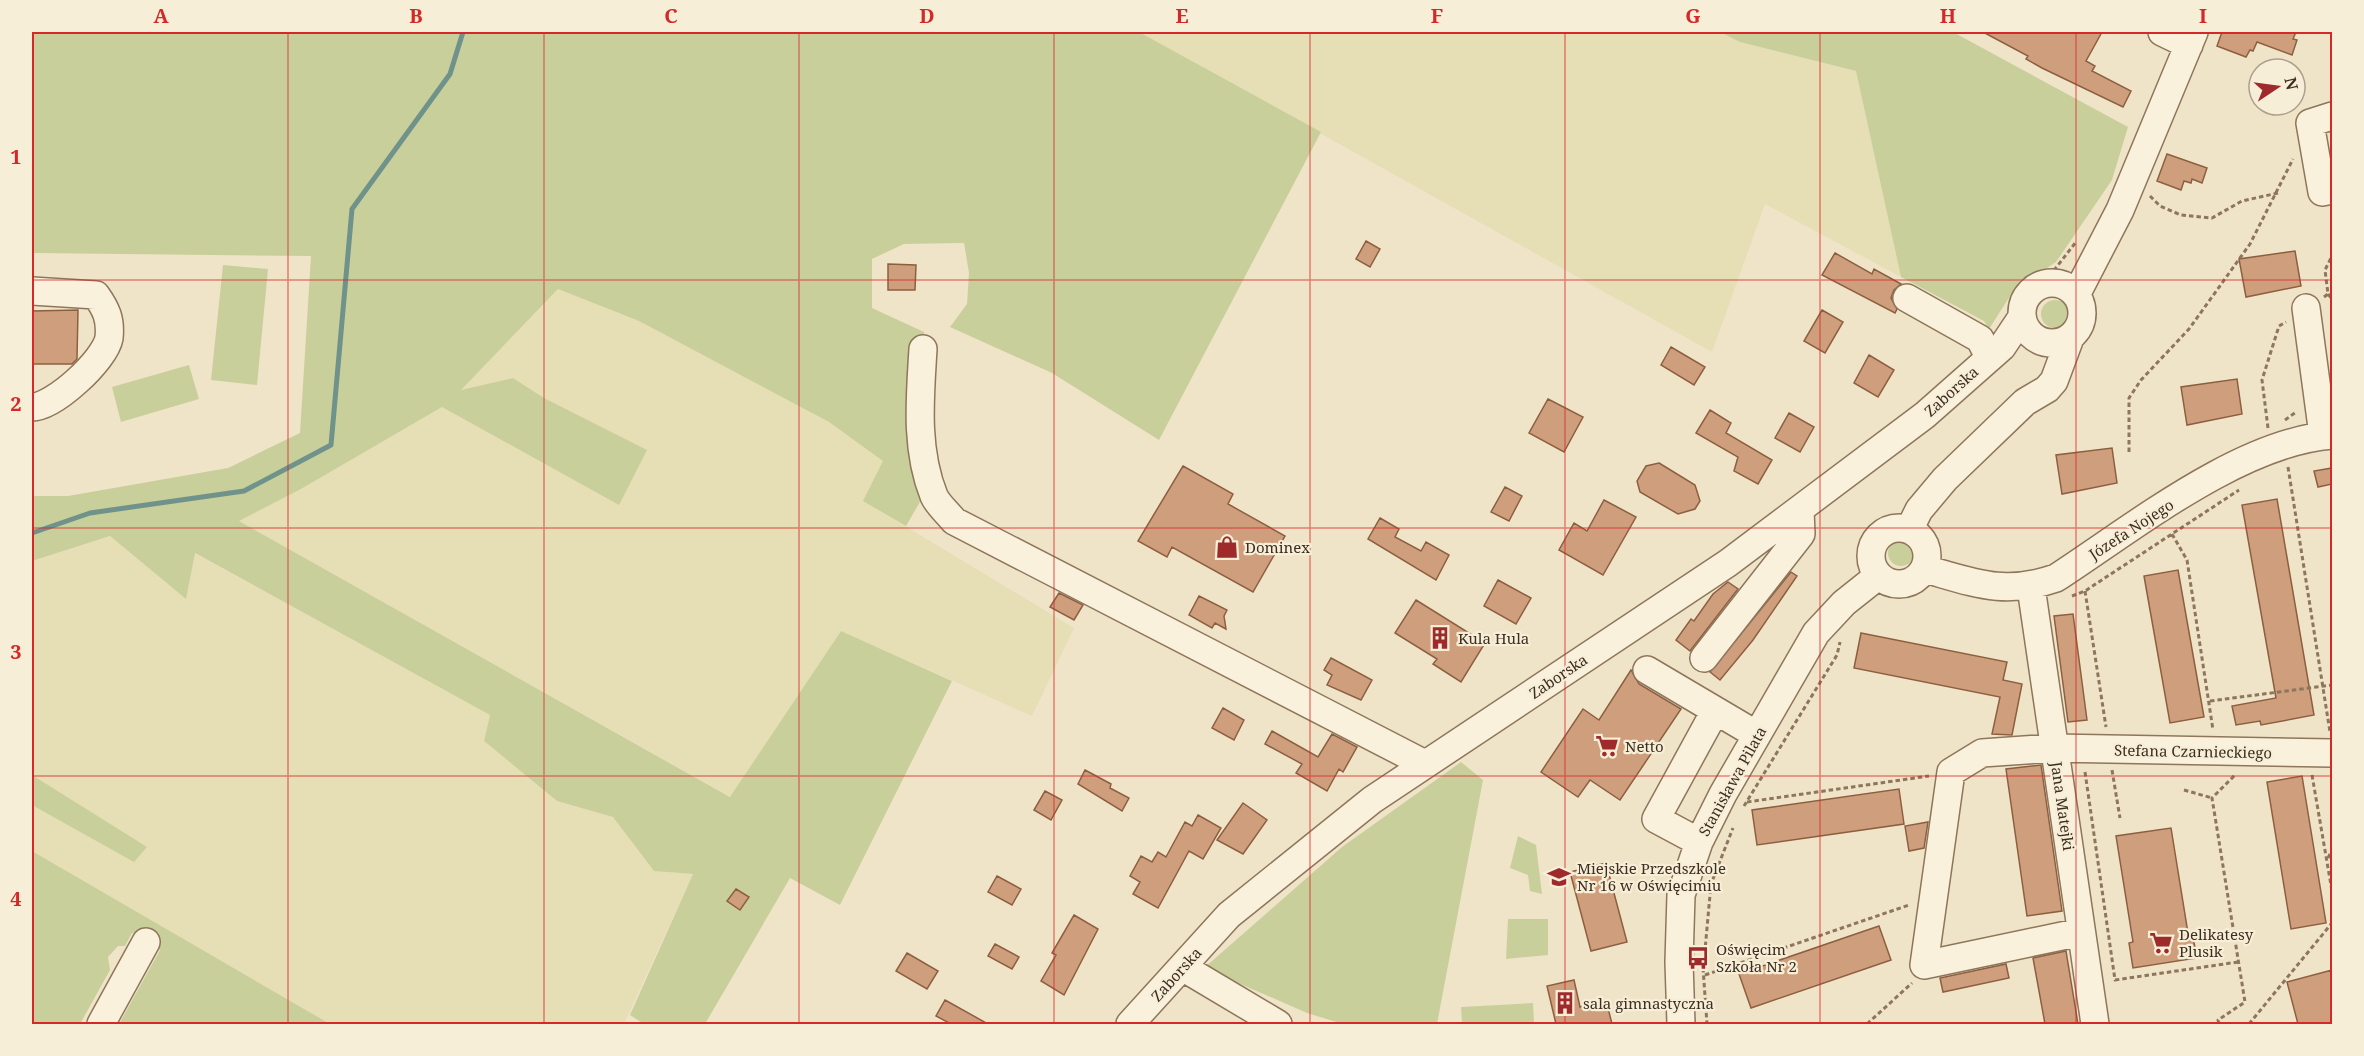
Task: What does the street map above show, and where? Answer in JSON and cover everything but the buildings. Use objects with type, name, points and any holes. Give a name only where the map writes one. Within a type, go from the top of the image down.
[{"type":"street","points":[[2069,289],[2120,210],[2192,38],[2162,32]]},
{"type":"street","points":[[2332,116],[2310,123],[2322,192],[2332,190]]},
{"type":"street","points":[[1909,530],[1919,510],[1945,479],[2025,402],[2042,372],[2038,327],[2024,304],[2034,289],[2042,284],[2069,289],[2081,303],[2081,322],[2038,327]]},
{"type":"street","points":[[32,291],[96,295],[109,314],[109,340],[77,383],[40,407],[32,407]]},
{"type":"street","points":[[1907,298],[1980,339],[1996,352]]},
{"type":"street","points":[[2317,301],[2328,435]]},
{"type":"street","name":"Zaborska","points":[[1130,1024],[1184,968],[1229,915],[1372,800],[1728,563],[1925,415],[1996,352],[2038,327]]},
{"type":"street","points":[[923,349],[919,408],[922,454],[934,498],[954,521],[1425,764]]},
{"type":"street","name":"Józefa Nojego","points":[[1926,580],[1992,587],[2031,587],[2056,578],[2219,471],[2271,450],[2328,435]]},
{"type":"street","points":[[1704,658],[1801,534],[1800,510]]},
{"type":"street","points":[[1891,529],[1909,530],[1924,542],[1928,560],[1926,580],[1903,585],[1882,584],[1871,558],[1876,540],[1891,529]]},
{"type":"street","name":"Stanisława Pilata","points":[[1681,1024],[1678,962],[1681,895],[1699,842],[1816,633],[1844,603],[1882,584]]},
{"type":"street","name":"Jana Matejki","points":[[2031,587],[2095,1024]]},
{"type":"street","points":[[1647,670],[1757,735]]},
{"type":"street","points":[[1699,842],[1656,819],[1715,711]]},
{"type":"street","name":"Stefana Czarnieckiego","points":[[1951,772],[1982,753],[2054,748],[2216,751],[2324,748]]},
{"type":"street","points":[[1951,772],[1924,965],[2081,932]]},
{"type":"street","points":[[101,1024],[131,953]]},
{"type":"street","points":[[1184,968],[1278,1024]]},
{"type":"path","points":[[2129,452],[2129,398],[2141,380],[2189,329],[2250,244],[2298,150],[2312,133]]},
{"type":"path","points":[[2146,193],[2160,206],[2181,215],[2212,218],[2242,201],[2278,193]]},
{"type":"path","points":[[2038,327],[2018,292],[2031,280],[2055,269],[2079,238]]},
{"type":"path","points":[[2317,301],[2332,299]]},
{"type":"path","points":[[2277,470],[2299,465]]},
{"type":"path","points":[[2288,467],[2324,686],[2327,860],[2332,891]]},
{"type":"path","points":[[2066,599],[2085,591],[2247,485]]},
{"type":"path","points":[[2172,534],[2187,560],[2216,751]]},
{"type":"path","points":[[1882,584],[1900,594],[1926,580]]},
{"type":"path","points":[[2085,591],[2120,818]]},
{"type":"path","points":[[1740,812],[1837,655],[1841,639]]},
{"type":"path","points":[[2210,701],[2332,685]]},
{"type":"path","points":[[1747,802],[1951,772]]},
{"type":"path","points":[[2085,772],[2115,980],[2238,962]]},
{"type":"path","points":[[2212,798],[2236,774]]},
{"type":"path","points":[[2184,790],[2212,798]]},
{"type":"path","points":[[2212,798],[2244,1002],[2218,1020],[2219,1024]]},
{"type":"path","points":[[1707,1024],[1703,966],[1711,884],[1736,822]]},
{"type":"path","points":[[2327,860],[2332,850]]},
{"type":"path","points":[[1705,975],[1933,897]]},
{"type":"path","points":[[2249,1024],[2332,923]]},
{"type":"path","points":[[1867,1024],[1918,977],[1924,965]]},
{"type":"shaded area","points":[[1139,32],[1720,32],[1740,42],[1856,71],[1901,277],[1765,204],[1712,352]]},
{"type":"shaded area","points":[[558,289],[639,321],[829,422],[884,461],[864,501],[1074,628],[1032,716],[841,631],[731,797],[239,521],[301,489],[442,407],[619,505],[646,450],[544,398],[513,378],[460,391]]},
{"type":"shaded area","points":[[110,536],[186,599],[194,553],[490,715],[484,741],[557,801],[613,817],[654,871],[693,874],[624,1024],[330,1024],[32,851],[32,561]]},
{"type":"green space","points":[[32,32],[1139,32],[1321,132],[1159,440],[1052,373],[950,327],[967,304],[969,273],[964,243],[904,244],[872,259],[872,308],[924,332],[935,476],[906,526],[863,501],[883,461],[829,422],[639,321],[558,289],[461,390],[513,378],[544,398],[647,450],[619,505],[442,407],[301,489],[239,521],[730,797],[841,631],[952,681],[840,905],[790,878],[705,1024],[644,1024],[630,1015],[693,874],[654,871],[613,817],[557,801],[484,741],[490,715],[195,553],[186,599],[110,536],[32,561],[32,496],[68,496],[228,468],[300,433],[311,256],[32,253]]},
{"type":"green space","points":[[1720,32],[1953,32],[2128,127],[2112,180],[2056,262],[2014,290],[1989,329],[1984,321],[1901,277],[1856,71],[1740,42]]},
{"type":"green space","points":[[223,265],[268,269],[257,385],[211,380]]},
{"type":"green space","points":[[2055,300],[2065,304],[2069,314],[2065,324],[2055,328],[2045,324],[2041,314],[2045,304]]},
{"type":"green space","points":[[189,365],[199,399],[121,422],[112,387]]},
{"type":"green space","points":[[1901,540],[1911,543],[1914,553],[1911,563],[1901,566],[1891,563],[1888,553],[1891,543]]},
{"type":"green space","points":[[1461,762],[1483,780],[1437,1024],[1343,1024],[1307,1013],[1204,968],[1342,847]]},
{"type":"green space","points":[[32,775],[147,847],[134,862],[32,805]]},
{"type":"green space","points":[[1518,836],[1536,845],[1542,894],[1530,891],[1528,875],[1510,868]]},
{"type":"green space","points":[[32,851],[330,1024],[119,1024],[160,950],[132,933],[125,946],[118,946],[108,957],[110,970],[80,1024],[32,1024]]},
{"type":"green space","points":[[1508,919],[1548,919],[1548,955],[1506,959]]},
{"type":"green space","points":[[1533,1003],[1534,1024],[1462,1024],[1461,1007]]},
{"type":"waterway","points":[[32,533],[90,513],[244,491],[331,445],[352,209],[450,74],[463,32]]},
{"type":"place","name":"Dominex","points":[[1227,547]]},
{"type":"place","name":"Kula Hula","points":[[1440,638]]},
{"type":"place","name":"Netto","points":[[1607,746]]},
{"type":"place","name":"Miejskie Przedszkole Nr 16 w Oświęcimiu","points":[[1559,877]]},
{"type":"place","name":"Delikatesy Plusik","points":[[2161,943]]},
{"type":"place","name":"Oświęcim Szkoła Nr 2","points":[[1698,958]]},
{"type":"place","name":"sala gimnastyczna","points":[[1565,1003]]}]
